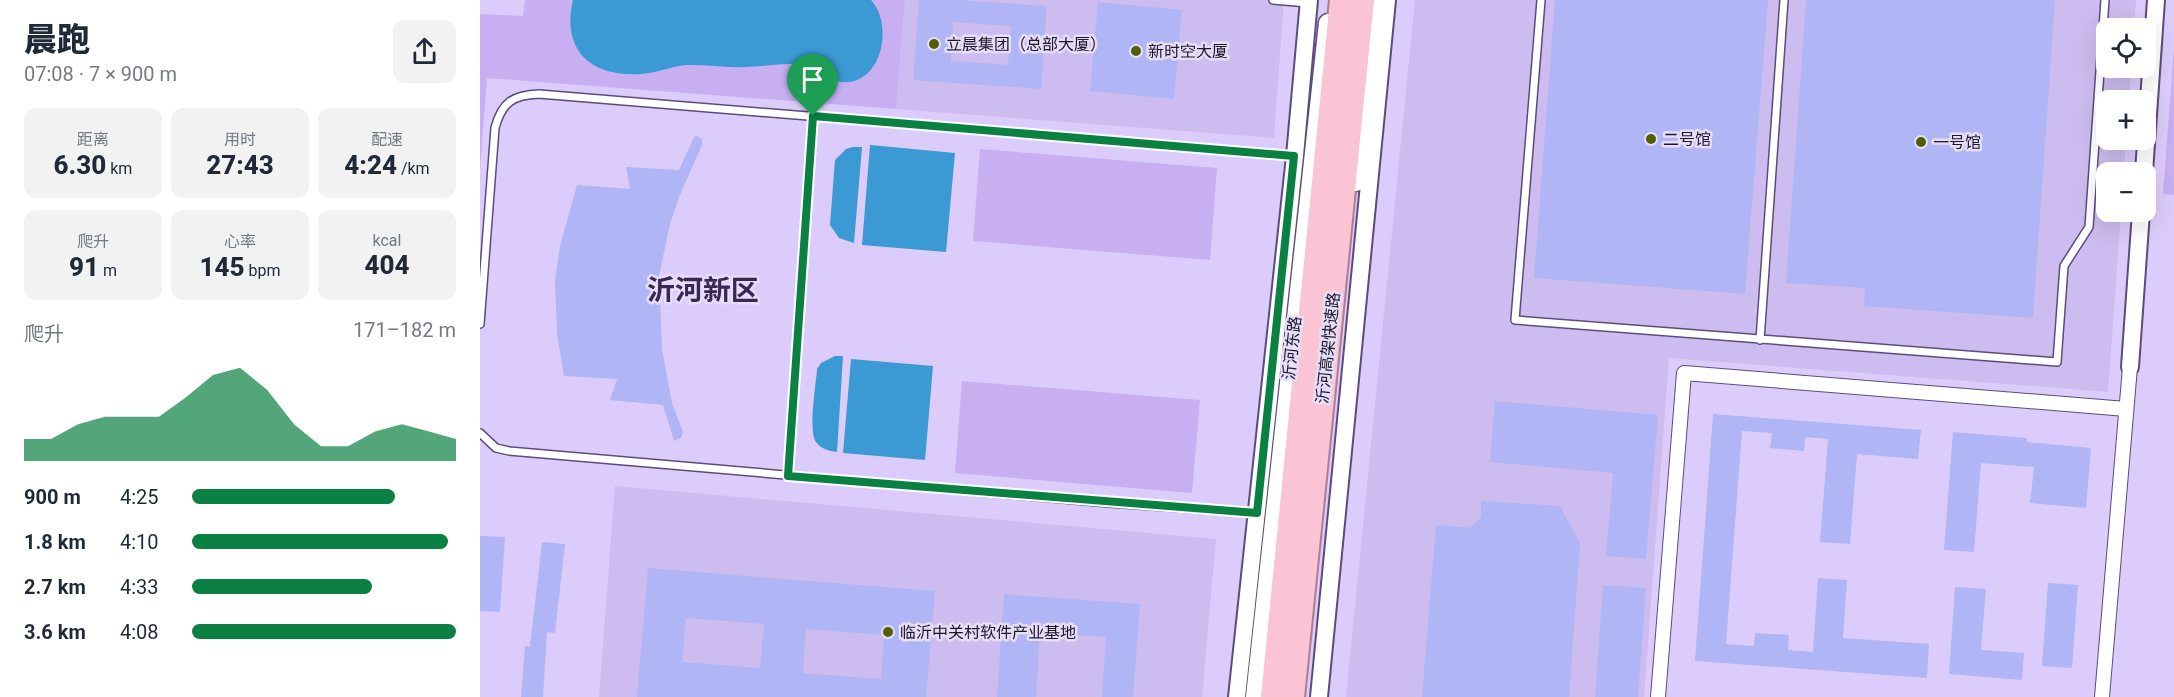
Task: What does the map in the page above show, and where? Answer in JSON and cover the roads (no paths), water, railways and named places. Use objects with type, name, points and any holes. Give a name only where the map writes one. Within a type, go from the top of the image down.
[{"type":"highway","name":"沂河高架快速路","points":[[1272,697],[1341,0]]},
{"type":"highway","name":"沂河高架快速路","points":[[1293,697],[1363,0]]},
{"type":"main road","name":"沂河东路","points":[[1255,697],[1330,0]]},
{"type":"main road","points":[[1304,697],[1374,0]]},
{"type":"main road","points":[[1366,86],[1381,53]]},
{"type":"street","points":[[1319,697],[1387,0]]},
{"type":"street","points":[[2145,162],[2156,0]]},
{"type":"street","points":[[1237,697],[1309,2]]},
{"type":"street","points":[[2102,697],[2140,222]]},
{"type":"street","points":[[1658,697],[1684,373],[2126,409]]},
{"type":"lane","points":[[1273,0],[1309,2]]},
{"type":"lane","points":[[1541,0],[1515,320],[2057,362],[2064,266],[2089,227],[2105,0]]},
{"type":"lane","points":[[1760,340],[1784,0]]},
{"type":"lane","points":[[480,324],[495,128],[499,113],[509,101],[523,94],[1294,156]]},
{"type":"lane","points":[[788,476],[813,116]]},
{"type":"lane","points":[[480,433],[496,448],[509,451],[788,476],[1257,513]]},
{"type":"water","points":[[573,0],[871,0],[881,20],[882,45],[873,68],[864,76],[846,82],[830,79],[799,65],[790,64],[738,67],[684,65],[641,74],[624,74],[595,66],[584,58],[576,47],[570,18]]},
{"type":"water","points":[[870,145],[955,153],[946,252],[862,245]]},
{"type":"water","points":[[862,147],[854,243],[839,238],[830,225],[835,160],[846,149]]},
{"type":"water","points":[[835,356],[843,356],[837,452],[825,449],[816,442],[813,428],[817,369],[821,363]]},
{"type":"water","points":[[851,359],[933,366],[925,460],[843,453]]},
{"type":"place","name":"立晨集团（总部大厦）","points":[[934,44]]},
{"type":"place","name":"新时空大厦","points":[[1136,51]]},
{"type":"place","name":"二号馆","points":[[1651,139]]},
{"type":"place","name":"一号馆","points":[[1921,142]]},
{"type":"place","name":"临沂中关村软件产业基地","points":[[888,632]]},
{"type":"district","name":"沂河新区","points":[[703,290]]}]
